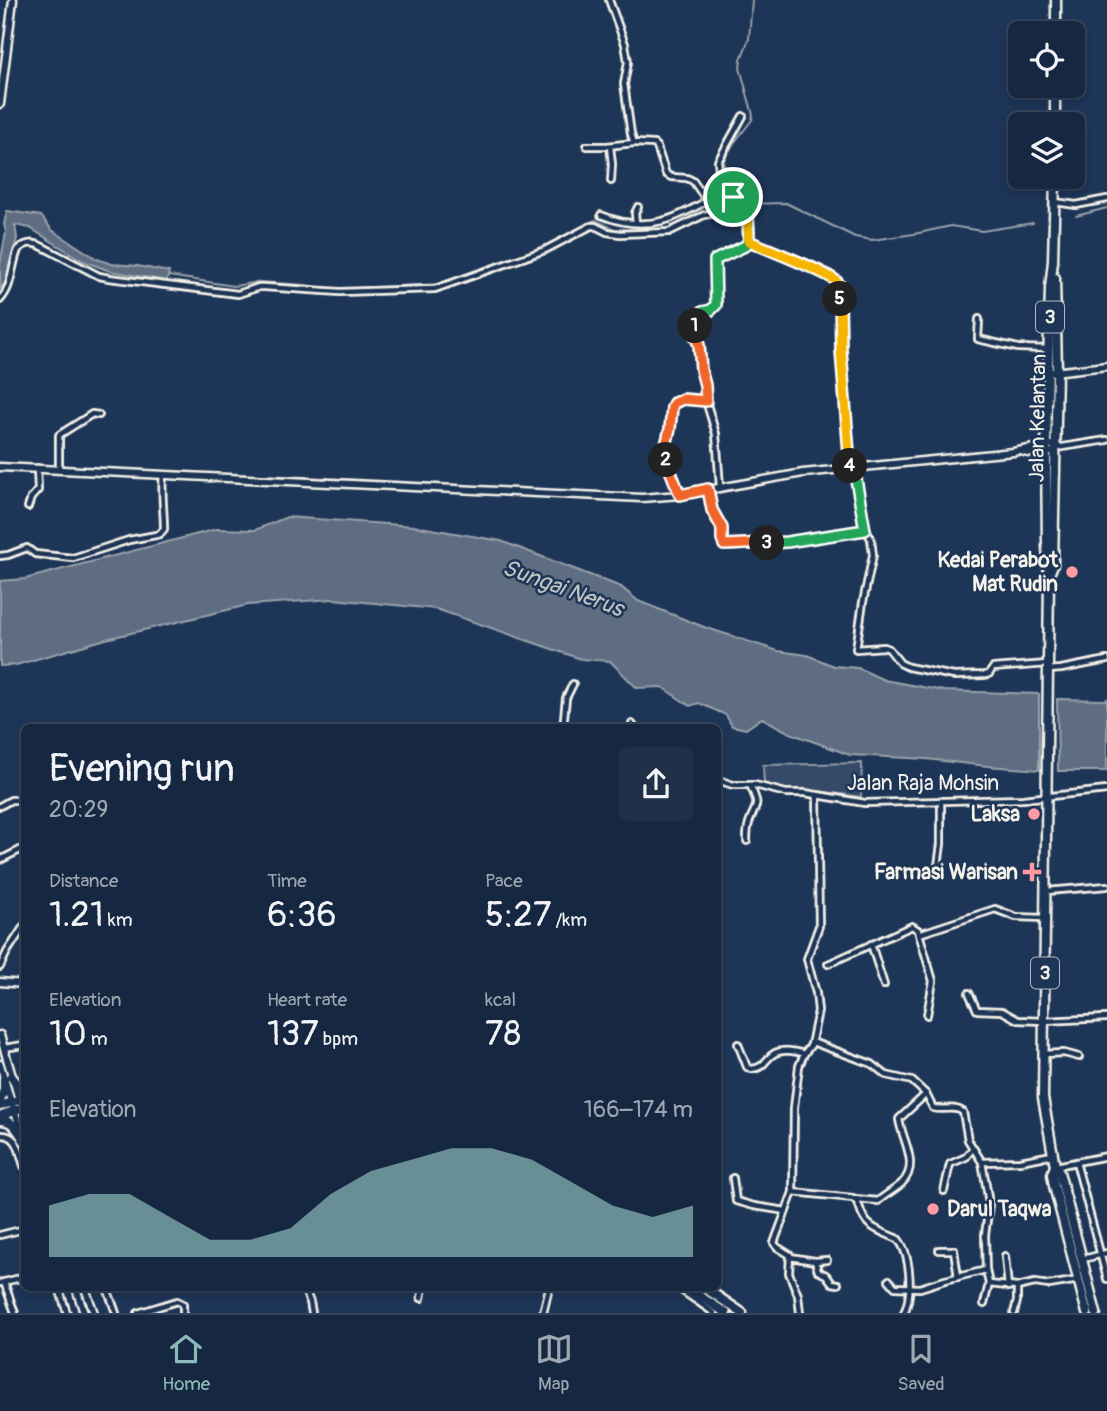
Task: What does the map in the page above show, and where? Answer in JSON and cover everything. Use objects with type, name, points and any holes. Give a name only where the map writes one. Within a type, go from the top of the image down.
[{"type":"highway","points":[[1056,0],[1056,21]]},
{"type":"highway","name":"Jalan Kelantan","points":[[1046,796],[1049,575],[1046,449],[1053,372],[1056,290],[1055,189]]},
{"type":"highway","name":"Jalan Kelantan","points":[[1049,575],[1053,565],[1056,448],[1053,372],[1049,349],[1050,288],[1054,261]]},
{"type":"highway","name":"3","points":[[1046,796],[1042,1098],[1052,1155],[1059,1172],[1096,1313]]},
{"type":"highway","points":[[0,1100],[7,1078],[21,1088]]},
{"type":"highway","points":[[0,1106],[20,1106]]},
{"type":"highway","points":[[0,1118],[20,1106]]},
{"type":"highway","points":[[0,1118],[11,1122],[21,1136]]},
{"type":"highway","name":"3","points":[[1055,1166],[1052,1174],[1054,1186],[1087,1313]]},
{"type":"highway","points":[[692,1291],[726,1313]]},
{"type":"highway","points":[[709,1291],[742,1313]]},
{"type":"street","points":[[0,104],[13,0]]},
{"type":"street","points":[[609,0],[625,44],[628,61],[624,84],[634,143]]},
{"type":"street","points":[[722,198],[718,161],[743,116]]},
{"type":"street","points":[[586,146],[654,144],[667,174],[693,181],[708,201]]},
{"type":"street","points":[[610,146],[611,181]]},
{"type":"street","points":[[601,215],[615,221],[636,223],[663,221],[708,201],[722,198],[735,199],[746,206]]},
{"type":"street","points":[[1055,202],[1076,205],[1107,199]]},
{"type":"street","points":[[720,487],[716,434],[706,401],[699,345],[694,330],[702,312],[711,310],[716,305],[715,260],[745,246],[749,241],[746,206]]},
{"type":"street","points":[[0,300],[10,283],[18,250],[29,243],[36,243],[99,276],[238,295],[259,287],[340,292],[435,289],[545,250],[591,226],[620,234],[668,232],[710,213],[746,206]]},
{"type":"street","points":[[636,223],[635,214],[638,207]]},
{"type":"street","points":[[749,241],[809,266],[834,278],[839,284],[841,350],[852,468],[873,555],[856,649],[884,647],[908,667],[954,676],[985,676],[993,668],[1061,669],[1107,660]]},
{"type":"street","points":[[979,319],[978,339],[1018,348],[1049,349]]},
{"type":"street","points":[[1053,372],[1107,366]]},
{"type":"street","points":[[680,495],[665,453],[672,407],[683,399],[706,401]]},
{"type":"street","points":[[59,469],[59,435],[92,414],[99,415]]},
{"type":"street","points":[[0,467],[642,498],[680,495],[793,474],[1021,451],[1028,448],[1051,452],[1056,448],[1107,440]]},
{"type":"street","points":[[28,507],[38,490],[37,468]]},
{"type":"street","points":[[0,555],[27,548],[35,554],[73,558],[129,540],[160,534],[164,529],[163,475]]},
{"type":"street","points":[[708,489],[712,510],[722,528],[723,543],[727,545],[787,542],[865,530]]},
{"type":"street","points":[[563,724],[566,698],[573,684]]},
{"type":"street","name":"Jalan Raja Mohsin","points":[[721,781],[733,785],[750,785],[786,793],[865,803],[1023,799],[1107,790]]},
{"type":"street","points":[[747,841],[749,821],[757,804],[750,785]]},
{"type":"street","points":[[800,1313],[798,1295],[789,1273],[790,1257],[774,1243],[793,1192],[794,1108],[799,1066],[812,1042],[817,1018],[817,999],[807,959],[819,926],[817,795]]},
{"type":"street","points":[[0,806],[11,800],[21,800]]},
{"type":"street","points":[[938,866],[941,801]]},
{"type":"street","points":[[0,860],[21,850]]},
{"type":"street","points":[[1046,891],[1107,886]]},
{"type":"street","points":[[919,934],[995,909],[1016,917],[1045,918]]},
{"type":"street","points":[[828,964],[909,926],[915,928],[933,981],[927,1015]]},
{"type":"street","points":[[0,967],[21,931]]},
{"type":"street","points":[[871,944],[884,985]]},
{"type":"street","points":[[2,984],[21,984]]},
{"type":"street","points":[[969,993],[975,1007],[980,1011],[1002,1012],[1018,1020],[1107,1018]]},
{"type":"street","points":[[0,1035],[7,1078]]},
{"type":"street","points":[[812,1042],[872,1064],[890,1077],[912,1081],[926,1094],[933,1108],[937,1110],[955,1108],[962,1112],[966,1134],[982,1162],[989,1205],[985,1236],[989,1284],[984,1304]]},
{"type":"street","points":[[738,1044],[747,1067],[751,1069],[760,1068],[778,1052],[795,1051],[804,1054]]},
{"type":"street","points":[[3,1048],[21,1045]]},
{"type":"street","points":[[1043,1054],[1079,1056]]},
{"type":"street","points":[[0,1065],[20,1106]]},
{"type":"street","points":[[793,1192],[878,1201],[902,1183],[909,1173],[911,1159],[899,1119],[926,1094]]},
{"type":"street","points":[[0,1135],[8,1135],[14,1139],[21,1158]]},
{"type":"street","points":[[944,1191],[950,1164],[966,1157],[973,1149]]},
{"type":"street","points":[[982,1162],[1020,1161],[1052,1155]]},
{"type":"street","points":[[1055,1166],[1107,1156]]},
{"type":"street","points":[[1076,1162],[1107,1279]]},
{"type":"street","points":[[733,1178],[736,1201],[786,1211]]},
{"type":"street","points":[[853,1198],[868,1223],[901,1243],[906,1255],[910,1287],[904,1313]]},
{"type":"street","points":[[0,1234],[21,1230]]},
{"type":"street","points":[[939,1250],[954,1250],[958,1277]]},
{"type":"street","points":[[1082,1260],[1107,1253]]},
{"type":"street","points":[[1005,1256],[1009,1287]]},
{"type":"street","points":[[790,1257],[827,1260]]},
{"type":"street","points":[[815,1261],[818,1271],[826,1275],[832,1283],[838,1284]]},
{"type":"street","points":[[889,1280],[895,1287],[920,1288],[986,1269]]},
{"type":"street","points":[[15,1313],[2,1282],[21,1278]]},
{"type":"street","points":[[989,1284],[1017,1287],[1079,1280]]},
{"type":"street","points":[[1014,1313],[1017,1287]]},
{"type":"street","points":[[60,1291],[67,1313]]},
{"type":"street","points":[[77,1291],[84,1313]]},
{"type":"street","points":[[86,1291],[94,1313]]},
{"type":"street","points":[[108,1291],[116,1313]]},
{"type":"street","points":[[305,1291],[312,1313]]},
{"type":"street","points":[[421,1298],[422,1291]]},
{"type":"street","points":[[543,1313],[548,1291]]},
{"type":"street","points":[[682,1291],[714,1313]]},
{"type":"street","points":[[138,1313],[177,1301],[183,1304],[183,1313]]},
{"type":"shaded area","points":[[862,763],[861,797],[819,791],[789,791],[764,784],[763,765]]},
{"type":"water","points":[[7,211],[41,216],[52,230],[97,259],[112,264],[169,272],[167,281],[110,271],[83,261],[30,228],[15,225],[17,238],[6,282],[0,289],[0,264]]},
{"type":"water","name":"Sungai Nerus","points":[[287,517],[414,526],[501,541],[621,587],[638,601],[704,627],[778,651],[807,655],[834,666],[858,668],[884,680],[944,691],[1039,694],[1039,770],[850,755],[790,733],[762,718],[746,729],[732,726],[726,715],[699,703],[690,706],[662,687],[637,688],[610,661],[581,659],[436,609],[333,599],[248,605],[106,639],[16,665],[0,666],[0,581],[25,579],[217,529],[255,530]]},
{"type":"water","points":[[1057,699],[1107,699],[1107,771],[1058,771]]},
{"type":"waterway","points":[[726,191],[724,160],[753,115],[740,68],[749,39],[752,0]]},
{"type":"waterway","points":[[747,204],[786,203],[855,237],[872,240],[951,226],[982,231],[1033,223]]},
{"type":"waterway","points":[[675,226],[705,210],[738,204]]},
{"type":"waterway","points":[[1076,216],[1107,208]]},
{"type":"waterway","points":[[169,276],[234,286],[259,282],[330,289],[442,284],[541,248],[595,220],[614,229],[660,230]]},
{"type":"place","name":"Kedai Perabot Mat Rudin","points":[[1072,572]]},
{"type":"place","name":"Laksa","points":[[1034,814]]},
{"type":"place","name":"Farmasi Warisan","points":[[1032,872]]},
{"type":"place","name":"Darul Taqwa","points":[[933,1209]]},
{"type":"route","points":[[733,197],[745,197],[747,200],[748,211],[749,238],[749,241],[838,281],[850,468],[854,468],[865,530],[787,542],[727,545],[723,543],[722,528],[712,510],[708,489],[680,495],[665,453],[672,407],[683,399],[706,401],[699,345],[694,330],[702,312],[711,310],[716,305],[713,263],[717,258],[745,246],[749,241],[748,211],[733,197]]}]
